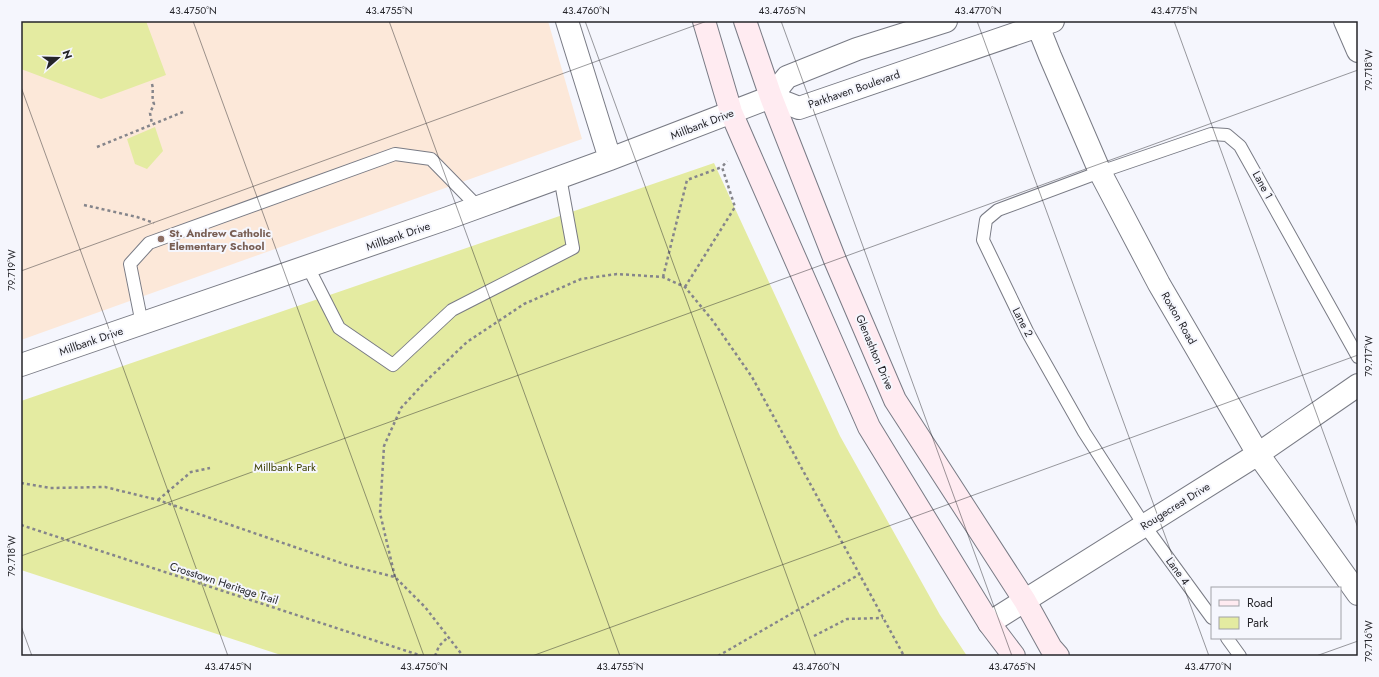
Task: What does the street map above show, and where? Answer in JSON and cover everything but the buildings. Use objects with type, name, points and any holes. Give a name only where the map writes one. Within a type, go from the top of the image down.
[{"type":"street","points":[[567,21],[610,159]]},
{"type":"street","points":[[704,21],[731,112],[869,427],[989,623],[1014,656]]},
{"type":"street","name":"Glenashton Drive","points":[[746,21],[771,97],[835,260],[895,400],[1025,602],[1051,648],[1058,656]]},
{"type":"street","points":[[771,97],[786,77],[857,49],[946,21]]},
{"type":"street","points":[[1345,21],[1358,51]]},
{"type":"street","name":"Parkhaven Boulevard","points":[[771,97],[799,108],[1042,23]]},
{"type":"street","name":"Roxton Road","points":[[1042,23],[1100,172],[1159,284],[1258,454],[1358,594]]},
{"type":"street","name":"Millbank Drive","points":[[21,365],[478,207],[610,159],[771,97]]},
{"type":"street","name":"Rougecrest Drive","points":[[989,623],[1025,602],[1258,454],[1358,385]]},
{"type":"lane","name":"Lane 1","points":[[1100,172],[1211,134],[1227,135],[1240,146],[1358,357]]},
{"type":"lane","points":[[142,324],[130,264],[149,243],[395,154],[431,159],[478,207]]},
{"type":"lane","name":"Lane 2","points":[[1100,172],[998,210],[986,220],[983,240],[1028,333],[1084,432],[1144,525]]},
{"type":"lane","points":[[308,267],[340,328],[393,365],[452,310],[573,248],[560,177]]},
{"type":"lane","name":"Lane 4","points":[[1144,525],[1211,617]]},
{"type":"lane","points":[[1228,639],[1240,656]]},
{"type":"path","points":[[152,84],[152,97],[154,104],[150,113],[152,124]]},
{"type":"path","points":[[97,147],[183,112]]},
{"type":"path","points":[[663,278],[687,180],[722,167],[730,158]]},
{"type":"path","points":[[685,287],[735,207],[722,167]]},
{"type":"path","points":[[84,205],[137,217],[181,232]]},
{"type":"path","points":[[395,577],[380,513],[384,446],[401,408],[425,382],[467,342],[524,304],[581,279],[617,274],[663,278],[685,287],[713,321],[752,377],[904,656]]},
{"type":"path","points":[[158,500],[192,472],[210,468]]},
{"type":"path","points":[[21,483],[50,488],[104,487],[158,500],[347,565],[395,577],[425,607],[463,655],[468,656]]},
{"type":"path","name":"Crosstown Heritage Trail","points":[[21,525],[422,656]]},
{"type":"path","points":[[718,656],[860,574]]},
{"type":"path","points":[[814,636],[848,619],[883,618]]},
{"type":"path","points":[[435,656],[439,646],[448,637]]},
{"type":"shaded area","name":"St. Andrew Catholic Elementary School","points":[[21,21],[548,21],[582,139],[21,340]]},
{"type":"green space","points":[[21,21],[146,21],[166,75],[101,99],[21,69]]},
{"type":"green space","points":[[155,127],[163,151],[147,169],[135,164],[127,139]]},
{"type":"green space","name":"Millbank Park","points":[[714,163],[840,436],[940,615],[967,656],[284,656],[21,570],[21,401]]},
{"type":"place","name":"St. Andrew Catholic Elementary School","points":[[161,239]]}]
